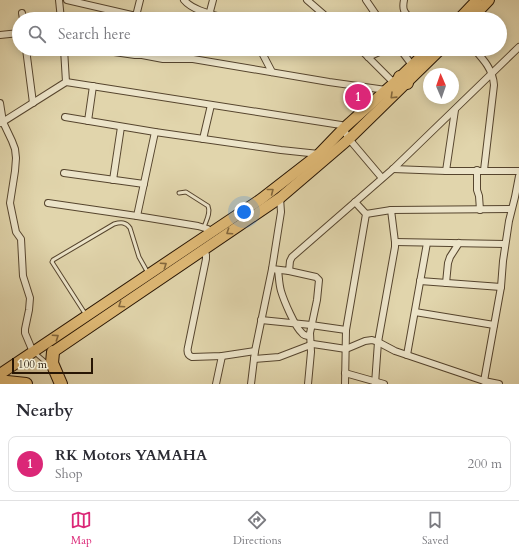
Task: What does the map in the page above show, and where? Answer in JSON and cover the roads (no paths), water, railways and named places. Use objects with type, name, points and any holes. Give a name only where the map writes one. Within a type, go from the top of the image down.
[{"type":"highway","points":[[52,352],[52,363],[61,384]]},
{"type":"highway","points":[[0,382],[26,384]]},
{"type":"main road","points":[[466,12],[477,0]]},
{"type":"main road","points":[[478,12],[489,0]]},
{"type":"main road","points":[[52,352],[280,198],[349,139],[400,81],[412,65],[422,56]]},
{"type":"main road","points":[[0,374],[149,275],[207,230],[261,199],[319,154],[344,128],[386,90],[432,56]]},
{"type":"street","points":[[60,0],[61,12]]},
{"type":"street","points":[[67,0],[119,12]]},
{"type":"street","points":[[137,12],[140,0]]},
{"type":"street","points":[[184,0],[190,6],[201,12]]},
{"type":"street","points":[[210,12],[213,0]]},
{"type":"street","points":[[308,0],[321,12]]},
{"type":"street","points":[[366,0],[374,12]]},
{"type":"street","points":[[404,0],[403,8],[405,12]]},
{"type":"street","points":[[0,35],[12,34]]},
{"type":"street","points":[[289,271],[292,257],[393,169],[519,48]]},
{"type":"street","points":[[27,56],[33,103]]},
{"type":"street","points":[[64,56],[66,82]]},
{"type":"street","points":[[146,56],[163,60],[192,59],[386,90]]},
{"type":"street","points":[[264,56],[272,72]]},
{"type":"street","points":[[405,56],[412,65]]},
{"type":"street","points":[[480,56],[492,73],[494,85],[484,170]]},
{"type":"street","points":[[368,57],[400,81]]},
{"type":"street","points":[[1,123],[66,82],[338,124],[344,128],[349,139],[382,178]]},
{"type":"street","points":[[88,122],[93,86]]},
{"type":"street","points":[[0,103],[1,123],[12,141],[15,150],[15,171],[10,203],[16,232],[21,239],[23,276],[30,298],[25,333],[33,352]]},
{"type":"street","points":[[202,139],[211,105]]},
{"type":"street","points":[[446,170],[454,110]]},
{"type":"street","points":[[65,118],[202,139],[319,154]]},
{"type":"street","points":[[113,180],[121,127]]},
{"type":"street","points":[[137,216],[155,132]]},
{"type":"street","points":[[393,169],[519,171]]},
{"type":"street","points":[[476,170],[480,210]]},
{"type":"street","points":[[64,173],[144,184]]},
{"type":"street","points":[[487,382],[494,325],[501,287],[502,261],[519,176]]},
{"type":"street","points":[[251,384],[261,320],[275,269],[281,212],[280,198]]},
{"type":"street","points":[[355,202],[366,214]]},
{"type":"street","points":[[48,203],[137,216],[207,230]]},
{"type":"street","points":[[366,214],[391,210],[511,210]]},
{"type":"street","points":[[375,382],[378,342],[395,242],[391,210]]},
{"type":"street","points":[[345,384],[346,330],[366,214]]},
{"type":"street","points":[[395,242],[505,244]]},
{"type":"street","points":[[407,355],[427,243]]},
{"type":"street","points":[[446,283],[448,263],[459,243]]},
{"type":"street","points":[[204,249],[206,259],[187,350],[192,357],[222,356],[255,352]]},
{"type":"street","points":[[275,269],[316,276],[319,280],[317,300],[311,325],[311,352],[308,384]]},
{"type":"street","points":[[275,269],[282,295],[295,323],[302,334],[310,336]]},
{"type":"street","points":[[420,281],[501,287]]},
{"type":"street","points":[[414,312],[494,325]]},
{"type":"street","points":[[261,320],[346,330]]},
{"type":"street","points":[[254,359],[279,357],[311,344],[346,349],[368,341],[378,342],[395,351],[487,382],[499,384]]},
{"type":"street","points":[[216,384],[222,356]]},
{"type":"street","points":[[345,373],[384,384]]},
{"type":"lane","points":[[179,193],[186,192],[208,206],[210,212],[207,230]]},
{"type":"lane","points":[[87,316],[52,262],[53,260],[114,224],[122,222],[130,228],[140,257],[149,275]]},
{"type":"lane","points":[[33,352],[55,370]]},
{"type":"place","name":"RK Motors YAMAHA","points":[[358,97]]}]
